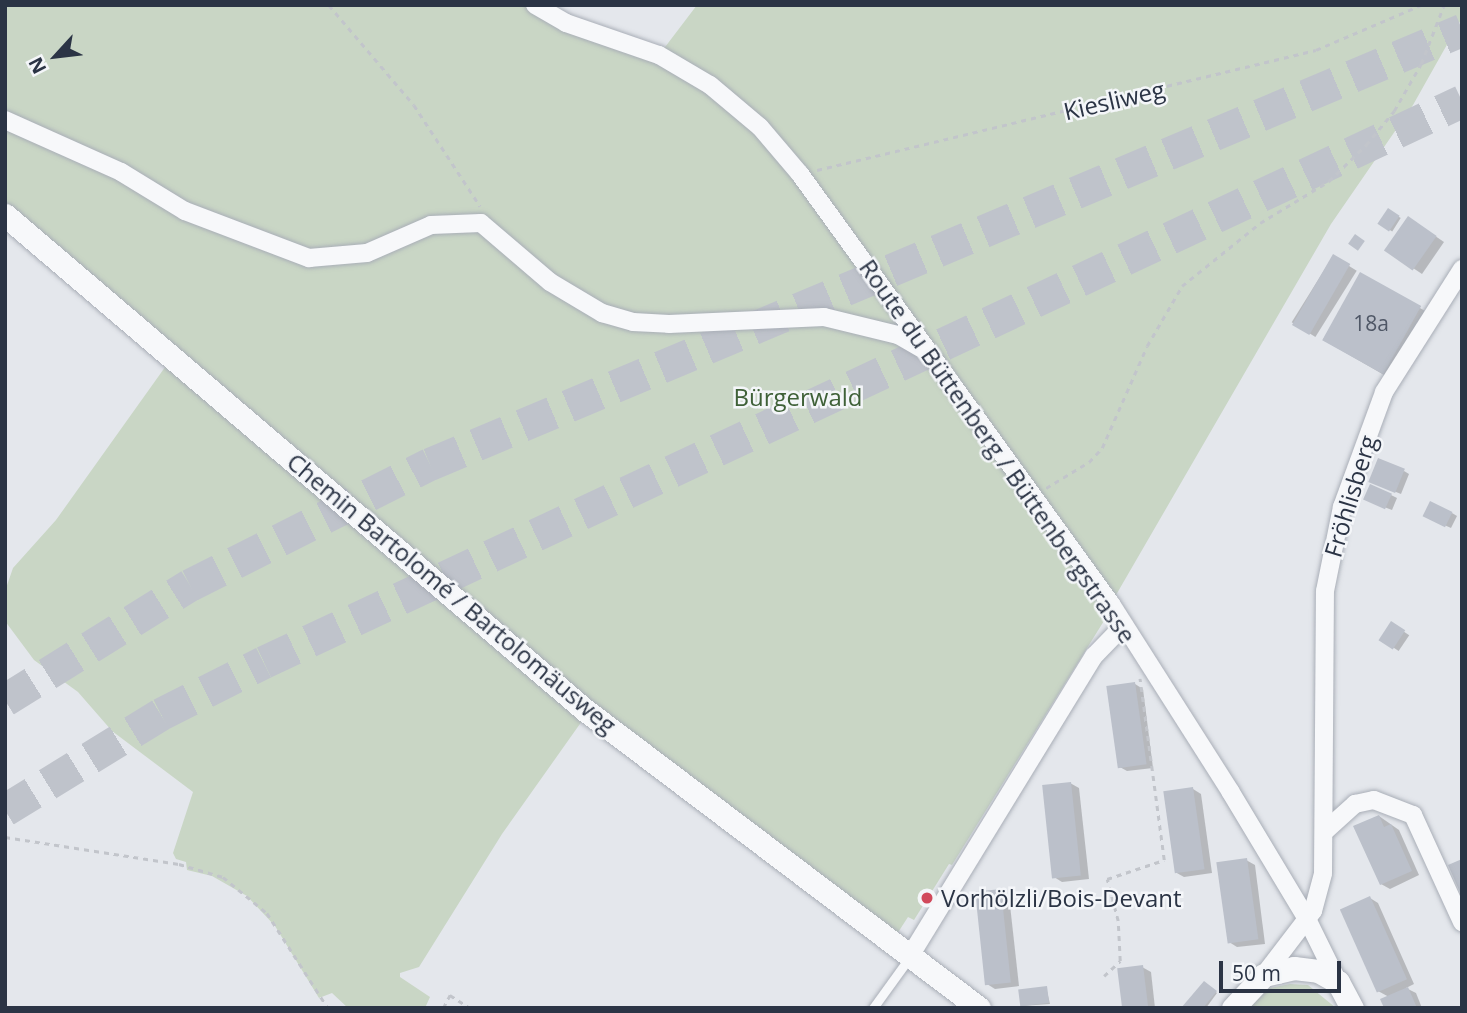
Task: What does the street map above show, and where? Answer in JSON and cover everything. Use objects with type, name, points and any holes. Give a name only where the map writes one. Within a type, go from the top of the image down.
[{"type":"street","name":"Route du Büttenberg / Büttenbergstrasse","points":[[535,5],[566,23],[659,55],[709,85],[760,127],[800,174],[1035,496],[1124,625],[1307,919],[1352,1008]]},
{"type":"street","points":[[5,120],[121,172],[185,211],[310,258],[367,253],[431,225],[481,223],[550,282],[602,313],[633,322],[669,324],[824,317],[898,335],[931,354]]},
{"type":"street","name":"Chemin Bartolomé / Bartolomäusweg","points":[[5,215],[585,710],[979,1008]]},
{"type":"street","name":"Fröhlisberg","points":[[1264,975],[1307,919],[1318,900],[1324,832],[1325,591],[1342,507],[1384,392],[1462,269]]},
{"type":"street","points":[[910,956],[1094,656],[1124,625]]},
{"type":"street","points":[[1324,832],[1355,804],[1374,800],[1413,814],[1462,922]]},
{"type":"street","points":[[1234,1008],[1264,975],[1307,968],[1338,982]]},
{"type":"lane","points":[[873,1008],[910,956]]},
{"type":"path","points":[[329,5],[414,106],[480,205],[481,223]]},
{"type":"path","name":"Kiesliweg","points":[[800,174],[1316,50],[1421,5]]},
{"type":"path","points":[[1035,496],[1089,462],[1102,447],[1147,346],[1182,286],[1261,223],[1329,181],[1366,145],[1394,111],[1421,64],[1444,5]]},
{"type":"path","points":[[1104,976],[1120,961],[1118,921],[1107,879],[1164,860],[1137,680],[1144,676]]},
{"type":"path","points":[[5,837],[180,864],[223,877],[267,913],[328,1008]]},
{"type":"path","points":[[443,1008],[450,995],[470,1008]]},
{"type":"green space","name":"Bürgerwald","points":[[5,5],[535,5],[659,55],[697,5],[1462,5],[1462,18],[1413,105],[1331,224],[1116,595],[1103,606],[1107,616],[952,865],[949,864],[914,920],[908,917],[895,937],[582,721],[502,834],[419,967],[400,973],[400,977],[430,997],[425,1008],[348,1008],[332,993],[319,998],[275,926],[247,896],[212,876],[187,870],[186,862],[176,859],[173,853],[193,792],[112,731],[78,692],[34,660],[5,621],[5,591],[13,568],[56,520],[173,356],[5,215]]},
{"type":"green space","points":[[1290,984],[1308,985],[1336,1008],[1247,1008],[1270,988]]},
{"type":"building","points":[[1388,208],[1400,216],[1389,232],[1377,224]]},
{"type":"building","points":[[1408,216],[1437,236],[1413,270],[1384,250]]},
{"type":"building","points":[[1355,234],[1365,241],[1358,251],[1348,244]]},
{"type":"building","points":[[1333,254],[1350,264],[1309,335],[1292,325]]},
{"type":"building","points":[[1360,272],[1421,306],[1383,374],[1322,340]]},
{"type":"building","points":[[1378,458],[1405,469],[1395,493],[1368,482]]},
{"type":"building","points":[[1370,484],[1392,494],[1385,509],[1363,500]]},
{"type":"building","points":[[1430,501],[1452,512],[1445,527],[1423,516]]},
{"type":"building","points":[[1391,621],[1405,630],[1393,650],[1378,640]]},
{"type":"building","points":[[1135,682],[1147,764],[1118,768],[1106,686]]},
{"type":"building","points":[[1071,782],[1081,875],[1052,879],[1042,785]]},
{"type":"building","points":[[1193,787],[1205,869],[1175,873],[1163,791]]},
{"type":"building","points":[[1379,815],[1384,827],[1391,824],[1412,871],[1380,885],[1353,826]]},
{"type":"building","points":[[1247,858],[1258,939],[1228,944],[1216,862]]},
{"type":"building","points":[[1462,859],[1462,897],[1448,865]]},
{"type":"building","points":[[1001,889],[1011,982],[985,985],[975,892]]},
{"type":"building","points":[[1370,896],[1407,979],[1377,993],[1340,909]]},
{"type":"building","points":[[1143,965],[1148,1008],[1122,1008],[1117,968]]},
{"type":"building","points":[[1204,981],[1217,991],[1203,1008],[1181,1008]]},
{"type":"building","points":[[1047,986],[1049,1003],[1020,1006],[1018,990]]},
{"type":"building","points":[[1408,987],[1417,1008],[1384,1008],[1380,999]]},
{"type":"tunnel","points":[[5,700],[190,585],[430,464],[1462,30]]},
{"type":"tunnel","points":[[5,810],[161,714],[264,662],[1462,101]]},
{"type":"place","name":"Vorhölzli/Bois-Devant","points":[[927,898]]}]
